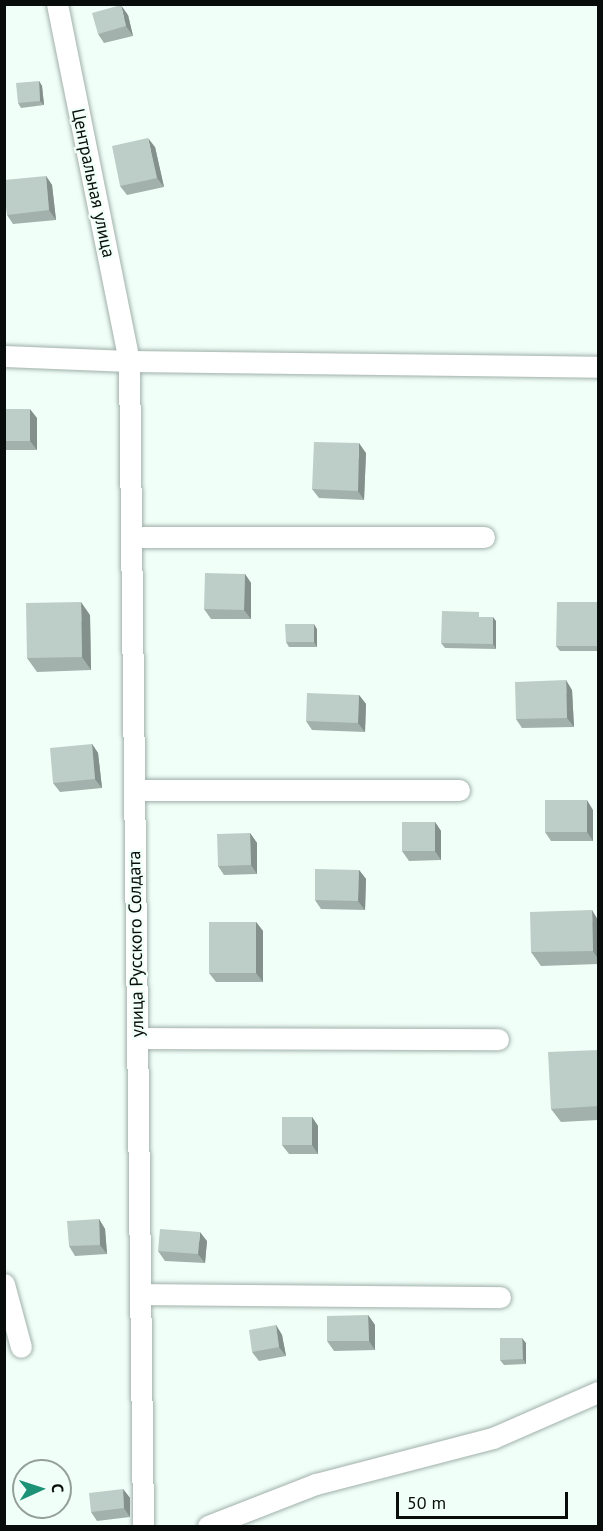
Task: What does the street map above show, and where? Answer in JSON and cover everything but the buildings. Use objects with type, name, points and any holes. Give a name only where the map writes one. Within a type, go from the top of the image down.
[{"type":"street","name":"Центральная улица","points":[[57,4],[129,361]]},
{"type":"street","points":[[4,356],[129,361],[598,367]]},
{"type":"street","name":"улица Русского Солдата","points":[[129,361],[143,1527]]},
{"type":"street","points":[[132,537],[484,537]]},
{"type":"street","points":[[134,790],[459,790]]},
{"type":"street","points":[[137,1038],[498,1039]]},
{"type":"street","points":[[4,1284],[21,1347]]},
{"type":"street","points":[[140,1294],[500,1297]]},
{"type":"street","points":[[207,1527],[316,1484],[493,1438],[598,1392]]}]
